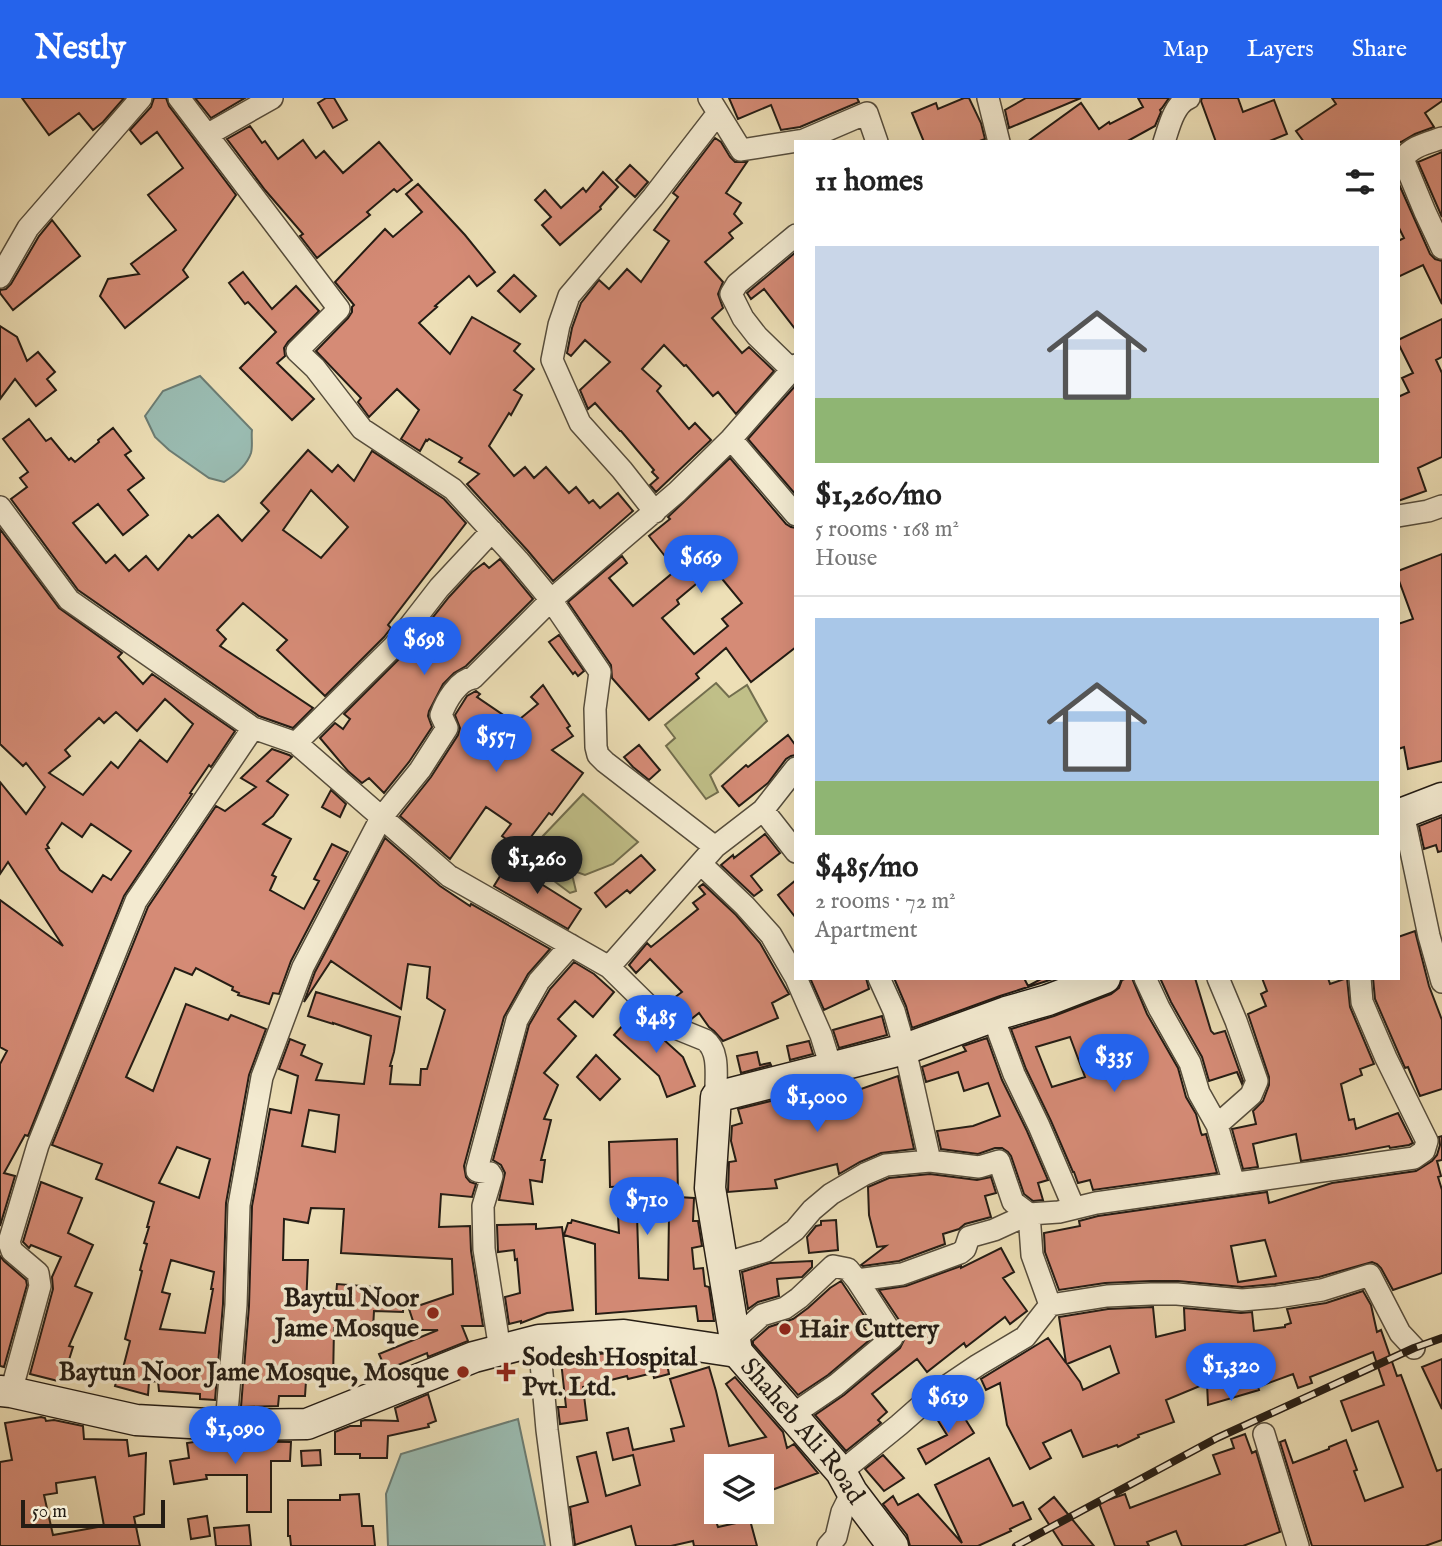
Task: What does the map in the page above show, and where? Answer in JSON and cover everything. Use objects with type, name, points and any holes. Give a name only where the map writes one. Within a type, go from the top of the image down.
[{"type":"main road","points":[[1401,810],[1442,798]]},
{"type":"main road","points":[[6,1392],[136,1420],[226,1425],[307,1424],[474,1357],[539,1340],[624,1335],[736,1345],[710,1188],[716,1097],[905,1049],[1100,980]]},
{"type":"main road","name":"Shaheb Ali Road","points":[[736,1345],[846,1482],[893,1546]]},
{"type":"street","points":[[0,277],[28,228],[141,98]]},
{"type":"street","points":[[179,98],[340,309],[297,351],[315,368],[362,429],[453,489],[551,600],[600,672],[595,709],[598,755],[715,847]]},
{"type":"street","points":[[207,135],[272,98]]},
{"type":"street","points":[[988,98],[998,140]]},
{"type":"street","points":[[1165,140],[1171,121],[1183,100],[1189,98]]},
{"type":"street","points":[[655,512],[580,423],[552,360],[559,325],[569,296],[653,197],[713,105],[741,150],[794,142]]},
{"type":"street","points":[[804,140],[867,113],[876,140]]},
{"type":"street","points":[[1442,138],[1419,146],[1401,159],[1442,248]]},
{"type":"street","points":[[226,1425],[236,1305],[239,1205],[262,1077],[303,967],[381,818],[421,771],[447,728],[441,715],[463,681],[473,678],[551,600],[677,492],[731,439],[794,368],[757,336],[743,318],[731,294],[737,284],[794,237]]},
{"type":"street","points":[[731,439],[794,513]]},
{"type":"street","points":[[1400,516],[1435,508],[1442,490]]},
{"type":"street","points":[[0,507],[69,600],[253,727],[296,743],[449,876],[609,967],[668,1025],[710,1044],[715,1053],[716,1097]]},
{"type":"street","points":[[296,743],[394,646],[439,588],[492,531]]},
{"type":"street","points":[[6,1392],[40,1286],[38,1273],[12,1251],[9,1242],[38,1144],[136,901],[253,727]]},
{"type":"street","points":[[609,967],[715,847],[762,810],[794,770]]},
{"type":"street","points":[[762,810],[794,850]]},
{"type":"street","points":[[1401,810],[1442,982]]},
{"type":"street","points":[[701,864],[771,935],[794,975]]},
{"type":"street","points":[[500,1350],[484,1249],[483,1206],[492,1176],[491,1173],[477,1169],[517,1020],[539,981],[570,945]]},
{"type":"street","points":[[797,980],[821,1035],[831,1067]]},
{"type":"street","points":[[880,980],[894,1011],[905,1049],[930,1161]]},
{"type":"street","points":[[1146,980],[1190,1063],[1199,1093],[1217,1125],[1234,1184]]},
{"type":"street","points":[[1217,1125],[1251,1095],[1257,1081],[1219,980]]},
{"type":"street","points":[[857,1280],[902,1274],[960,1253],[972,1236],[994,1230],[1029,1214],[1059,1212],[1096,1203],[1414,1158],[1424,1151],[1427,1141],[1362,1002],[1360,980]]},
{"type":"street","points":[[993,1017],[1014,1074],[1074,1208]]},
{"type":"street","points":[[723,1264],[766,1251],[795,1230],[812,1210],[831,1194],[865,1174],[887,1165],[930,1161],[978,1167],[999,1161],[1013,1202],[1029,1214],[1032,1255],[1050,1305]]},
{"type":"street","points":[[736,1345],[762,1315],[785,1308],[832,1266],[848,1269],[857,1280],[892,1338],[836,1385],[792,1415]]},
{"type":"street","points":[[828,1546],[836,1537],[846,1482],[899,1425],[932,1396],[1025,1337],[1050,1305],[1140,1294],[1177,1294],[1242,1300],[1277,1297],[1322,1290],[1370,1275],[1400,1333],[1414,1349]]},
{"type":"street","points":[[539,1340],[562,1546]]},
{"type":"street","points":[[1264,1434],[1298,1546]]},
{"type":"shaded area","points":[[716,683],[729,697],[747,685],[767,721],[710,775],[718,792],[706,799],[666,746],[675,738],[665,725]]},
{"type":"shaded area","points":[[583,794],[638,842],[613,864],[585,875],[571,870],[576,891],[570,893],[554,881],[550,868],[536,860],[527,862],[522,858]]},
{"type":"water","points":[[200,376],[252,430],[252,450],[247,462],[224,482],[209,478],[169,450],[155,437],[145,416],[163,391]]},
{"type":"water","points":[[518,1419],[545,1546],[388,1546],[386,1494],[401,1454]]},
{"type":"building","points":[[22,98],[124,98],[93,130],[79,113],[49,135]]},
{"type":"building","points":[[154,98],[166,98],[169,106],[236,195],[183,270],[188,277],[125,328],[100,296],[108,279],[139,274],[131,264],[176,230],[148,195],[183,168],[157,132],[141,144],[130,130],[151,107]]},
{"type":"building","points":[[195,98],[245,98],[211,118]]},
{"type":"building","points":[[326,98],[334,98],[347,120],[333,128],[318,103]]},
{"type":"building","points":[[729,98],[857,98],[859,102],[800,127],[781,130],[771,105],[738,119]]},
{"type":"building","points":[[969,98],[985,139],[923,140],[912,113],[936,103],[938,109]]},
{"type":"building","points":[[1026,98],[1081,98],[1009,128],[1005,110]]},
{"type":"building","points":[[1138,98],[1169,98],[1160,110],[1155,126],[1130,140],[1030,140],[1081,103],[1099,129],[1143,107]]},
{"type":"building","points":[[1202,98],[1238,98],[1243,112],[1274,100],[1287,134],[1272,140],[1215,140]]},
{"type":"building","points":[[1332,98],[1442,98],[1442,101],[1425,113],[1434,127],[1401,142],[1303,140],[1296,131],[1336,104]]},
{"type":"building","points":[[250,126],[278,159],[303,140],[316,158],[324,151],[343,173],[379,142],[412,180],[397,192],[394,189],[367,212],[370,215],[317,258],[300,236],[303,234],[265,190],[227,139]]},
{"type":"building","points":[[715,138],[735,162],[747,162],[726,193],[741,203],[734,214],[742,223],[729,233],[733,238],[705,262],[723,282],[718,294],[723,308],[712,318],[742,353],[749,347],[774,371],[736,414],[718,392],[713,396],[664,345],[642,369],[661,386],[657,391],[689,429],[695,423],[711,440],[656,492],[650,485],[658,478],[652,472],[654,470],[595,403],[588,409],[580,390],[610,362],[585,340],[571,356],[567,353],[581,303],[599,280],[609,289],[627,269],[641,282],[669,241],[654,230],[678,197],[673,193]]},
{"type":"building","points":[[1442,152],[1442,217],[1418,162]]},
{"type":"building","points":[[630,165],[648,182],[635,197],[616,180]]},
{"type":"building","points":[[603,172],[618,187],[601,209],[560,245],[542,225],[551,217],[535,200],[545,190],[561,208],[583,188],[586,192]]},
{"type":"building","points":[[418,184],[495,272],[477,286],[469,276],[419,323],[450,354],[472,317],[520,344],[514,351],[534,369],[514,390],[522,395],[489,446],[514,476],[525,467],[534,478],[546,467],[569,493],[576,487],[589,503],[593,500],[600,508],[618,493],[633,511],[553,581],[467,484],[479,474],[459,462],[462,458],[429,439],[420,451],[401,439],[419,410],[397,389],[369,417],[358,402],[361,398],[316,351],[348,318],[354,305],[335,282],[385,229],[393,237],[422,212],[406,194]]},
{"type":"building","points":[[1400,186],[1430,254],[1442,261],[1442,304],[1423,265],[1400,276],[1400,240],[1404,238],[1400,230]]},
{"type":"building","points":[[52,220],[80,256],[13,310],[0,290],[11,284],[39,236]]},
{"type":"building","points":[[794,254],[794,327],[764,289],[751,299],[747,293]]},
{"type":"building","points":[[243,272],[272,309],[296,286],[319,311],[288,342],[284,348],[285,356],[277,363],[314,399],[292,420],[240,368],[276,332],[248,302],[245,304],[229,283]]},
{"type":"building","points":[[514,275],[536,296],[520,312],[498,291]]},
{"type":"building","points":[[1442,319],[1442,357],[1436,360],[1442,373],[1442,457],[1418,468],[1426,491],[1400,500],[1400,396],[1409,392],[1402,378],[1413,373],[1400,347],[1400,339]]},
{"type":"building","points":[[0,326],[17,337],[27,361],[38,352],[55,372],[47,379],[56,390],[36,406],[15,379],[0,399]]},
{"type":"building","points":[[794,387],[794,493],[748,439]]},
{"type":"building","points":[[29,419],[46,441],[51,438],[69,460],[71,458],[75,462],[113,428],[131,451],[125,455],[144,478],[128,490],[148,515],[123,535],[98,504],[73,523],[106,563],[115,555],[129,571],[146,556],[158,570],[189,535],[192,538],[218,515],[242,541],[269,511],[261,503],[308,450],[332,472],[338,465],[354,481],[372,451],[444,499],[466,523],[388,625],[391,628],[384,637],[325,696],[277,650],[287,640],[243,603],[217,630],[226,639],[220,646],[313,708],[293,728],[259,716],[78,590],[11,499],[27,487],[20,478],[28,472],[3,439]],"holes":[[[311,490],[348,527],[321,558],[283,530]]]},
{"type":"building","points":[[730,458],[786,524],[794,528],[794,649],[751,682],[726,648],[696,674],[699,678],[649,720],[612,678],[611,665],[568,602],[622,556],[627,563],[609,578],[633,606],[676,570],[649,536],[670,519],[668,517]],"holes":[[[714,569],[742,603],[722,619],[728,626],[694,654],[662,618],[679,604],[677,600]]]},
{"type":"building","points":[[0,529],[59,608],[122,653],[118,657],[143,684],[152,674],[235,731],[190,793],[192,794],[124,896],[28,1136],[25,1135],[4,1173],[15,1176],[0,1226],[0,1064],[7,1051],[0,1047],[0,900],[63,946],[8,862],[0,874],[0,782],[26,814],[45,787],[26,763],[23,766],[0,744]],"holes":[[[165,699],[193,724],[167,762],[140,740],[118,768],[111,762],[83,795],[49,773],[70,756],[65,750],[99,718],[104,723],[116,712],[137,731]],[[62,823],[82,837],[91,824],[131,851],[111,880],[103,875],[92,892],[60,870],[46,849]]]},
{"type":"building","points":[[1442,554],[1442,761],[1408,769],[1404,747],[1400,748],[1400,623],[1413,619],[1400,583],[1400,570]]},
{"type":"building","points":[[500,559],[533,599],[466,666],[443,684],[429,711],[432,727],[384,793],[369,778],[362,783],[320,738],[335,723],[343,729],[350,719],[344,714],[403,655],[472,572],[484,563],[489,568]]},
{"type":"building","points":[[559,635],[584,671],[578,676],[575,672],[573,674],[549,642]]},
{"type":"building","points":[[543,685],[570,726],[567,728],[573,736],[552,750],[583,773],[552,815],[549,813],[521,850],[502,836],[511,824],[486,807],[450,859],[400,816],[431,777],[458,735],[460,728],[455,715],[467,696],[476,691],[480,694],[477,697],[515,723],[538,704],[531,697]]},
{"type":"building","points":[[788,735],[794,743],[794,755],[786,759],[768,783],[739,806],[722,786],[746,765],[748,767]]},
{"type":"building","points":[[639,745],[660,770],[649,780],[624,757]]},
{"type":"building","points":[[272,749],[292,757],[267,781],[288,795],[273,816],[263,824],[291,839],[272,875],[276,877],[270,890],[304,909],[319,881],[314,879],[332,844],[348,852],[291,961],[279,994],[273,993],[269,1004],[238,995],[239,993],[232,990],[233,987],[196,968],[192,975],[175,968],[126,1077],[153,1091],[186,1004],[228,1020],[231,1015],[266,1029],[249,1075],[226,1203],[223,1304],[215,1400],[200,1399],[200,1394],[159,1391],[158,1381],[149,1382],[148,1395],[115,1386],[119,1372],[122,1372],[130,1341],[125,1339],[142,1271],[140,1270],[147,1244],[144,1243],[154,1202],[96,1179],[102,1164],[52,1145],[148,907],[216,806],[225,811],[256,787],[241,778]],"holes":[[[177,1147],[210,1159],[199,1198],[159,1183]],[[171,1260],[214,1272],[205,1333],[160,1329],[170,1294],[162,1292]]]},
{"type":"building","points":[[331,790],[346,804],[340,817],[322,807]]},
{"type":"building","points":[[1442,817],[1442,851],[1438,852],[1436,845],[1424,849],[1419,826]]},
{"type":"building","points":[[765,834],[780,853],[751,876],[762,890],[754,896],[721,865]]},
{"type":"building","points":[[385,838],[440,886],[470,906],[471,904],[550,949],[528,974],[504,1017],[464,1166],[466,1177],[476,1184],[472,1197],[441,1194],[439,1227],[470,1226],[471,1251],[483,1326],[462,1326],[468,1341],[428,1357],[427,1353],[386,1370],[379,1354],[438,1330],[416,1330],[409,1309],[453,1294],[452,1259],[341,1253],[344,1209],[311,1208],[308,1223],[284,1219],[283,1260],[308,1260],[306,1307],[335,1308],[337,1284],[374,1287],[374,1295],[404,1296],[403,1312],[374,1311],[373,1329],[334,1328],[333,1381],[306,1381],[305,1396],[279,1396],[278,1406],[241,1407],[249,1306],[252,1206],[270,1109],[291,1113],[298,1076],[279,1069],[290,1039],[305,1045],[301,1055],[322,1064],[316,1080],[364,1084],[371,1036],[308,1016],[316,992],[400,1017],[390,1066],[390,1084],[420,1085],[421,1069],[427,1069],[445,1010],[427,998],[430,967],[408,964],[401,1009],[331,961],[304,1002],[315,972]],"holes":[[[309,1110],[339,1115],[335,1152],[302,1146]]]},
{"type":"building","points":[[641,855],[655,870],[630,893],[627,890],[606,907],[595,893]]},
{"type":"building","points":[[508,863],[581,909],[568,929],[494,886]]},
{"type":"building","points":[[794,882],[794,915],[778,895]]},
{"type":"building","points":[[703,884],[736,915],[760,943],[789,994],[772,1003],[778,1018],[723,1041],[699,1013],[690,1020],[675,1014],[666,1004],[682,992],[650,959],[636,973],[629,965],[647,943],[651,947],[698,909],[693,903],[705,894],[699,887]]},
{"type":"building","points":[[1415,931],[1429,986],[1442,1020],[1442,1089],[1420,1096],[1375,999],[1373,980],[1400,980],[1400,936]]},
{"type":"building","points":[[574,962],[594,974],[614,992],[593,1017],[575,1001],[558,1019],[576,1036],[544,1073],[558,1085],[544,1119],[551,1120],[541,1160],[545,1160],[542,1182],[530,1180],[533,1204],[499,1200],[505,1173],[501,1165],[493,1160],[529,1025],[550,989]]},
{"type":"building","points":[[811,980],[867,980],[869,989],[824,1010]]},
{"type":"building","points":[[895,980],[1025,980],[1028,986],[1039,980],[1050,980],[912,1028]]},
{"type":"building","points":[[1122,980],[1133,980],[1147,1014],[1178,1068],[1186,1097],[1196,1114],[1201,1133],[1206,1134],[1217,1173],[1093,1190],[1090,1180],[1078,1183],[1026,1069],[1011,1029],[1054,1016],[1111,994],[1119,988]],"holes":[[[1070,1037],[1085,1077],[1052,1087],[1036,1047]]]},
{"type":"building","points":[[1161,980],[1196,980],[1211,1031],[1214,1034],[1225,1031],[1242,1084],[1237,1072],[1209,1081],[1202,1057]]},
{"type":"building","points":[[1263,980],[1329,980],[1330,984],[1347,980],[1350,1007],[1374,1064],[1360,1069],[1362,1075],[1341,1084],[1349,1120],[1354,1119],[1356,1129],[1398,1113],[1413,1143],[1301,1161],[1296,1134],[1253,1144],[1258,1167],[1243,1169],[1232,1129],[1256,1124],[1253,1111],[1263,1101],[1269,1085],[1269,1077],[1248,1014],[1266,1006],[1261,994],[1267,991]]},
{"type":"building","points":[[634,1013],[665,1038],[663,1039],[683,1057],[695,1086],[667,1097],[659,1076],[614,1035]]},
{"type":"building","points":[[882,1016],[887,1035],[839,1048],[833,1030]]},
{"type":"building","points":[[987,1038],[1002,1080],[1048,1180],[1038,1183],[1043,1200],[1033,1201],[1024,1194],[1011,1156],[1002,1148],[978,1154],[941,1149],[937,1131],[973,1126],[1000,1116],[988,1083],[964,1091],[958,1072],[926,1082],[922,1067],[966,1051],[963,1046]]},
{"type":"building","points":[[809,1041],[813,1054],[790,1060],[787,1046]]},
{"type":"building","points":[[757,1052],[760,1065],[771,1065],[741,1073],[737,1056]]},
{"type":"building","points":[[596,1055],[620,1079],[600,1100],[577,1077]]},
{"type":"building","points":[[898,1076],[914,1149],[881,1153],[839,1174],[837,1164],[775,1180],[777,1188],[728,1192],[729,1162],[736,1161],[731,1141],[732,1126],[742,1123],[738,1109],[791,1096],[800,1109],[797,1094],[836,1085],[841,1096]]},
{"type":"building","points":[[1442,1136],[1442,1160],[1437,1161],[1442,1190],[1442,1273],[1393,1290],[1381,1268],[1372,1262],[1319,1277],[1242,1287],[1151,1281],[1105,1283],[1059,1290],[1045,1252],[1044,1233],[1080,1226],[1079,1221],[1098,1216],[1267,1192],[1269,1203],[1332,1183],[1416,1171],[1437,1155],[1439,1137]],"holes":[[[1265,1240],[1276,1276],[1238,1282],[1231,1246]]]},
{"type":"building","points":[[677,1139],[678,1197],[694,1198],[693,1221],[698,1221],[702,1246],[692,1248],[694,1269],[703,1268],[714,1321],[698,1321],[696,1306],[596,1314],[595,1244],[564,1235],[568,1223],[572,1220],[619,1233],[618,1216],[637,1215],[639,1278],[668,1280],[669,1215],[649,1214],[651,1185],[610,1187],[609,1142]]},
{"type":"building","points":[[930,1174],[977,1180],[991,1177],[996,1193],[985,1196],[991,1217],[943,1234],[945,1244],[899,1261],[861,1265],[886,1246],[877,1247],[869,1215],[868,1187],[889,1178]]},
{"type":"building","points":[[41,1182],[82,1198],[68,1233],[93,1245],[75,1286],[92,1293],[69,1346],[73,1347],[62,1382],[30,1374],[53,1289],[52,1277],[61,1257],[31,1245],[29,1248],[23,1242]]},
{"type":"building","points":[[836,1220],[838,1250],[809,1253],[807,1237],[816,1226],[821,1225],[821,1221]]},
{"type":"building","points":[[536,1224],[536,1229],[562,1227],[573,1310],[547,1313],[521,1323],[509,1324],[505,1297],[520,1293],[517,1259],[515,1260],[514,1250],[498,1252],[497,1225]]},
{"type":"building","points":[[1001,1248],[1014,1272],[1003,1278],[1027,1311],[1010,1324],[1005,1317],[966,1347],[964,1343],[927,1372],[917,1359],[872,1394],[887,1412],[878,1420],[881,1423],[846,1451],[815,1415],[844,1395],[900,1348],[909,1335],[879,1290],[906,1286],[961,1268]]},
{"type":"building","points":[[0,1256],[26,1280],[27,1285],[4,1367],[0,1366]]},
{"type":"building","points":[[812,1261],[812,1267],[802,1277],[777,1279],[779,1296],[758,1302],[748,1309],[742,1272],[770,1263]]},
{"type":"building","points":[[841,1281],[869,1323],[863,1326],[872,1338],[828,1375],[798,1395],[753,1341],[769,1327],[793,1319]]},
{"type":"building","points":[[1363,1291],[1371,1305],[1377,1332],[1381,1330],[1397,1376],[1401,1375],[1437,1471],[1442,1469],[1442,1540],[1425,1546],[1312,1546],[1280,1442],[1285,1440],[1293,1463],[1346,1440],[1365,1501],[1403,1487],[1378,1421],[1352,1431],[1341,1401],[1384,1385],[1373,1352],[1310,1377],[1312,1383],[1298,1388],[1293,1374],[1258,1387],[1259,1390],[1208,1405],[1207,1383],[1166,1400],[1174,1422],[1138,1435],[1139,1437],[1118,1447],[1117,1445],[1083,1457],[1071,1430],[1043,1443],[1051,1458],[1030,1469],[1007,1425],[1000,1383],[986,1390],[981,1379],[1048,1338],[1066,1363],[1059,1317],[1108,1309],[1153,1307],[1156,1337],[1185,1330],[1184,1308],[1252,1312],[1254,1331],[1285,1327],[1291,1323],[1287,1309],[1326,1303]],"holes":[[[1110,1346],[1119,1373],[1083,1390],[1067,1364]]]},
{"type":"building","points":[[612,1353],[613,1356],[627,1353],[666,1359],[669,1374],[654,1378],[653,1373],[628,1379],[627,1376],[583,1387],[587,1420],[560,1424],[558,1407],[566,1407],[561,1361]]},
{"type":"building","points":[[1442,1359],[1442,1409],[1422,1367]]},
{"type":"building","points":[[709,1367],[729,1446],[766,1437],[726,1384],[735,1377],[783,1432],[787,1448],[794,1444],[818,1473],[774,1489],[774,1454],[704,1454],[704,1524],[717,1524],[718,1527],[751,1524],[757,1546],[694,1546],[693,1541],[671,1546],[636,1546],[631,1526],[575,1545],[570,1507],[588,1502],[577,1457],[596,1452],[606,1496],[640,1485],[633,1455],[613,1460],[607,1433],[628,1428],[633,1450],[674,1441],[671,1429],[684,1426],[670,1379]]},
{"type":"building","points":[[428,1394],[436,1421],[428,1424],[429,1427],[388,1436],[387,1458],[335,1454],[335,1432],[350,1426],[361,1426],[361,1421],[365,1420],[398,1421],[395,1408]]},
{"type":"building","points":[[957,1406],[974,1433],[926,1464],[918,1449],[947,1435],[937,1419]]},
{"type":"building","points":[[41,1417],[46,1421],[83,1426],[84,1439],[127,1440],[129,1456],[146,1453],[144,1514],[134,1517],[140,1546],[0,1546],[0,1462],[12,1460],[5,1423]],"holes":[[[95,1477],[104,1526],[53,1535],[44,1495],[57,1493],[56,1483]]]},
{"type":"building","points":[[1245,1434],[1252,1453],[1256,1451],[1280,1532],[1243,1546],[1182,1546],[1176,1531],[1147,1542],[1149,1546],[1115,1546],[1099,1503],[1125,1494],[1130,1508],[1220,1474],[1213,1455],[1234,1448],[1231,1439]]},
{"type":"building","points":[[291,1442],[290,1461],[271,1461],[271,1512],[247,1512],[247,1475],[206,1475],[207,1479],[174,1484],[170,1461],[189,1458],[187,1443]]},
{"type":"building","points":[[320,1450],[321,1465],[302,1466],[301,1451]]},
{"type":"building","points":[[883,1455],[904,1478],[884,1491],[865,1469]]},
{"type":"building","points":[[989,1458],[1013,1506],[1023,1502],[1031,1519],[978,1546],[910,1546],[907,1535],[883,1504],[893,1496],[898,1505],[918,1494],[962,1543],[935,1485]]},
{"type":"building","points":[[359,1494],[362,1526],[373,1526],[375,1546],[291,1546],[288,1536],[288,1500],[340,1500],[340,1495]]},
{"type":"building","points":[[1054,1497],[1094,1546],[1063,1546],[1039,1509]]},
{"type":"building","points":[[207,1516],[210,1536],[191,1539],[188,1519]]},
{"type":"building","points":[[249,1525],[251,1546],[216,1546],[214,1528]]},
{"type":"railway","points":[[1016,1546],[1217,1438],[1414,1348],[1442,1338]]},
{"type":"place","name":"Baytul Noor Jame Mosque","points":[[433,1313]]},
{"type":"place","name":"Hair Cuttery","points":[[785,1329]]},
{"type":"place","name":"Baytun Noor Jame Mosque, Mosque","points":[[463,1372]]},
{"type":"place","name":"Sodesh Hospital Pvt. Ltd.","points":[[506,1372]]}]
